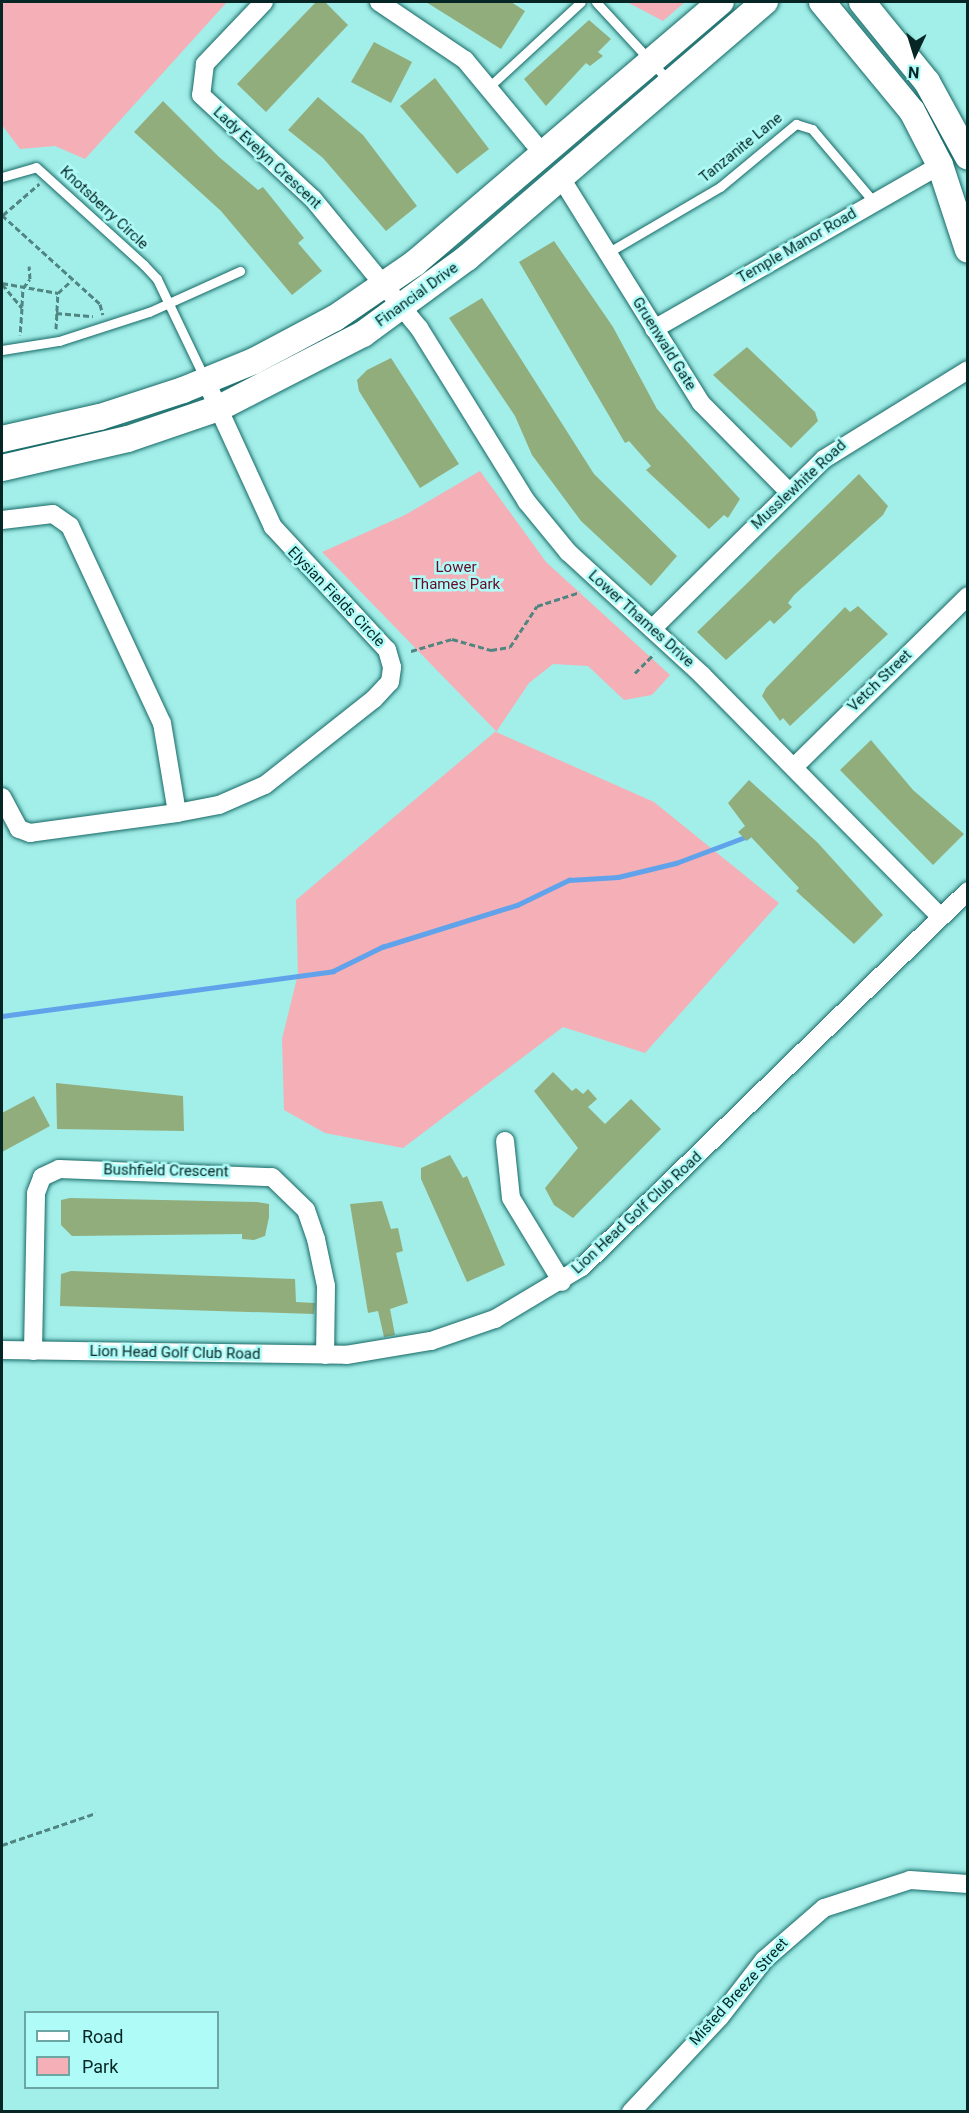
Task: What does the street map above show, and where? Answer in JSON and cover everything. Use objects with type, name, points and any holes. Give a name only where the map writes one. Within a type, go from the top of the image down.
[{"type":"street","name":"Lady Evelyn Crescent","points":[[264,2],[205,64],[201,94],[313,199],[384,286]]},
{"type":"street","points":[[379,2],[458,55],[491,85],[544,155]]},
{"type":"street","name":"Financial Drive","points":[[2,439],[100,417],[206,381],[254,361],[384,286],[544,155],[721,2]]},
{"type":"street","name":"Financial Drive","points":[[2,468],[128,439],[219,408],[309,365],[402,308],[561,178],[765,2]]},
{"type":"street","points":[[822,2],[900,93],[940,165],[968,250]]},
{"type":"street","points":[[862,2],[927,82],[968,157]]},
{"type":"street","name":"Temple Manor Road","points":[[654,329],[940,165]]},
{"type":"street","name":"Gruenwald Gate","points":[[561,178],[701,403],[789,492]]},
{"type":"street","name":"Lower Thames Drive","points":[[384,286],[402,308],[541,520],[794,767],[941,917]]},
{"type":"street","name":"Musslewhite Road","points":[[652,629],[789,492],[856,435],[968,370]]},
{"type":"street","name":"Elysian Fields Circle","points":[[2,797],[19,829],[30,833],[219,805],[265,784],[374,699],[390,681],[392,667],[387,650],[273,527],[206,381]]},
{"type":"street","points":[[2,520],[53,514],[70,526],[162,723],[177,813]]},
{"type":"street","name":"Vetch Street","points":[[794,767],[968,596]]},
{"type":"street","name":"Lion Head Golf Club Road","points":[[2,1350],[324,1355],[384,1351],[451,1335],[495,1319],[562,1282],[646,1207],[968,891]]},
{"type":"street","points":[[506,1141],[512,1198],[562,1282]]},
{"type":"street","name":"Bushfield Crescent","points":[[33,1351],[36,1193],[42,1177],[59,1169],[272,1177],[306,1210],[316,1239],[326,1286],[324,1355]]},
{"type":"street","name":"Misted Breeze Street","points":[[631,2112],[720,2017],[764,1960],[824,1908],[910,1880],[968,1884]]},
{"type":"lane","points":[[491,85],[581,2]]},
{"type":"lane","points":[[596,2],[671,84]]},
{"type":"lane","name":"Tanzanite Lane","points":[[607,253],[720,187],[796,124],[812,129],[873,202]]},
{"type":"lane","name":"Knotsberry Circle","points":[[2,177],[36,167],[144,265],[170,303],[206,381]]},
{"type":"lane","points":[[2,351],[59,341],[170,303],[240,271]]},
{"type":"path","points":[[48,176],[2,216],[71,281],[100,304],[103,317],[56,313]]},
{"type":"path","points":[[21,347],[23,288],[30,279],[29,266]]},
{"type":"path","points":[[55,333],[58,293],[71,281]]},
{"type":"path","points":[[2,283],[58,293]]},
{"type":"path","points":[[2,283],[22,308]]},
{"type":"path","points":[[411,651],[453,639],[491,650],[510,646],[537,606],[580,592]]},
{"type":"path","points":[[635,673],[658,650]]},
{"type":"path","points":[[2,1845],[96,1813]]},
{"type":"green space","points":[[2,2],[227,2],[85,159],[55,146],[20,149],[2,125]]},
{"type":"green space","points":[[627,2],[685,2],[663,21]]},
{"type":"green space","name":"Lower Thames Park","points":[[480,471],[546,562],[670,675],[652,695],[624,700],[588,666],[553,664],[529,683],[496,732],[654,802],[779,903],[645,1053],[563,1027],[403,1148],[325,1133],[284,1110],[282,1039],[298,974],[296,900],[496,731],[322,552],[405,515]]},
{"type":"building","points":[[316,2],[325,2],[348,25],[266,112],[237,84]]},
{"type":"building","points":[[426,2],[511,2],[525,11],[501,49]]},
{"type":"building","points":[[589,20],[611,39],[598,52],[603,56],[590,66],[586,63],[546,106],[524,79]]},
{"type":"building","points":[[374,42],[412,62],[391,103],[351,82]]},
{"type":"building","points":[[435,78],[489,149],[457,174],[400,106]]},
{"type":"building","points":[[318,97],[363,135],[417,206],[386,231],[323,158],[288,130]]},
{"type":"building","points":[[163,101],[219,157],[258,190],[263,187],[304,238],[298,243],[322,271],[292,295],[221,211],[134,132]]},
{"type":"building","points":[[554,241],[613,327],[657,409],[740,499],[728,518],[724,515],[709,529],[646,470],[651,466],[629,441],[625,443],[519,262]]},
{"type":"building","points":[[482,298],[594,474],[677,556],[651,586],[581,521],[532,455],[515,416],[449,318]]},
{"type":"building","points":[[747,347],[815,412],[818,421],[791,448],[713,375]]},
{"type":"building","points":[[391,358],[459,464],[420,488],[359,391],[357,380],[367,370]]},
{"type":"building","points":[[859,474],[888,506],[883,515],[794,595],[788,603],[792,607],[774,624],[770,620],[726,660],[697,632]]},
{"type":"building","points":[[858,606],[888,634],[790,726],[783,718],[780,721],[762,696],[766,688],[845,607],[850,612]]},
{"type":"building","points":[[871,740],[913,790],[964,834],[933,865],[840,770]]},
{"type":"building","points":[[749,780],[818,843],[883,915],[854,944],[796,891],[799,888],[751,837],[747,841],[738,832],[745,826],[728,803]]},
{"type":"building","points":[[553,1072],[572,1091],[576,1088],[583,1094],[588,1089],[597,1099],[588,1107],[605,1124],[631,1099],[661,1129],[573,1218],[554,1205],[545,1188],[578,1148],[534,1091]]},
{"type":"building","points":[[56,1083],[183,1096],[184,1131],[57,1129]]},
{"type":"building","points":[[34,1096],[50,1126],[2,1152],[2,1113]]},
{"type":"building","points":[[450,1155],[463,1178],[467,1176],[505,1265],[467,1282],[421,1179],[421,1168]]},
{"type":"building","points":[[70,1198],[257,1202],[269,1204],[269,1217],[265,1236],[254,1240],[242,1239],[242,1234],[72,1236],[61,1225],[61,1200]]},
{"type":"building","points":[[382,1201],[391,1229],[398,1228],[403,1251],[396,1253],[408,1303],[390,1309],[395,1335],[384,1337],[378,1311],[368,1313],[350,1204]]},
{"type":"building","points":[[71,1271],[295,1279],[296,1302],[315,1303],[314,1314],[60,1306],[61,1274]]},
{"type":"waterway","points":[[2,1016],[333,971],[382,947],[517,905],[569,880],[618,877],[676,863],[748,836]]}]
